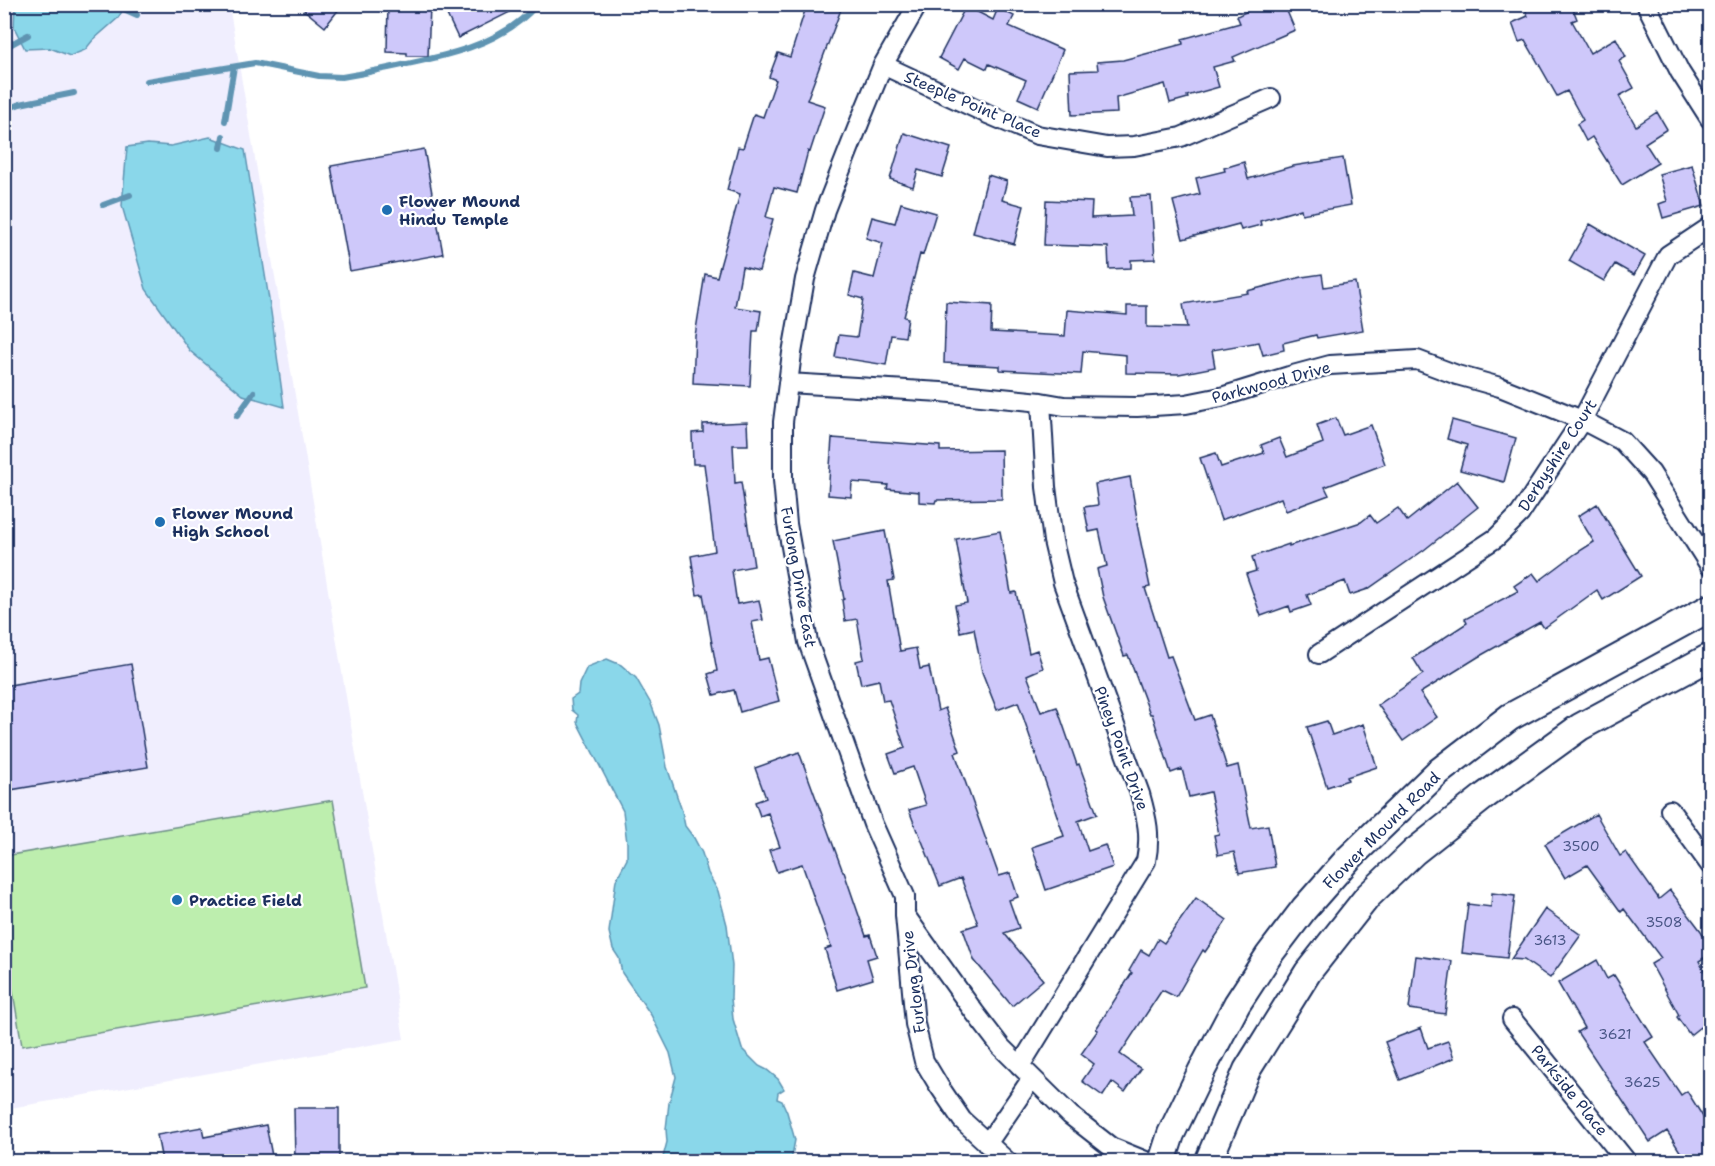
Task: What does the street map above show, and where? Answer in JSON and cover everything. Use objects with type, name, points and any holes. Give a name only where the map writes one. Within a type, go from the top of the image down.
[{"type":"main road","name":"Flower Mound Road","points":[[1162,1161],[1171,1134],[1237,1004],[1269,955],[1304,909],[1348,859],[1437,773],[1510,717],[1710,608]]},
{"type":"main road","points":[[1208,1161],[1247,1070],[1308,972],[1368,896],[1423,845],[1486,795],[1580,727],[1710,657]]},
{"type":"street","name":"Furlong Drive East","points":[[918,4],[883,65],[825,210],[805,279],[783,422],[783,480],[787,524],[808,642],[873,824],[905,896],[905,915],[1001,1047],[1070,1115],[1111,1147],[1148,1161]]},
{"type":"street","points":[[1646,4],[1680,72],[1710,119]]},
{"type":"street","name":"Steeple Point Place","points":[[883,65],[1037,135],[1107,147],[1134,146],[1181,137],[1271,98]]},
{"type":"street","name":"Derbyshire Court","points":[[1318,654],[1496,538],[1520,514],[1582,420],[1668,255],[1710,227]]},
{"type":"street","name":"Parkwood Drive","points":[[788,383],[941,392],[1064,406],[1137,407],[1186,404],[1330,365],[1417,360],[1456,375],[1500,387],[1582,420],[1622,441],[1651,473],[1710,566]]},
{"type":"street","name":"Piney Point Drive","points":[[987,1144],[1146,861],[1149,844],[1148,823],[1140,794],[1063,583],[1053,541],[1046,487],[1041,402]]},
{"type":"street","points":[[1670,810],[1710,865]]},
{"type":"street","name":"Furlong Drive","points":[[905,915],[915,1024],[924,1061],[962,1120],[1008,1161]]},
{"type":"street","name":"Parkside Place","points":[[1512,1019],[1627,1161]]},
{"type":"shaded area","name":"Flower Mound High School","points":[[5,5],[229,5],[404,1039],[5,1109]]},
{"type":"green space","name":"Practice Field","points":[[333,800],[365,988],[22,1046],[5,944],[5,856]]},
{"type":"water","points":[[15,4],[126,5],[118,18],[85,50],[70,56],[50,48],[25,49],[14,27]]},
{"type":"water","points":[[210,137],[245,150],[284,407],[243,395],[190,351],[146,289],[122,206],[127,147],[148,144],[171,146]]},
{"type":"water","points":[[607,659],[621,665],[636,678],[651,704],[659,725],[667,767],[685,826],[702,853],[708,873],[718,891],[727,925],[732,966],[733,1019],[742,1049],[759,1066],[778,1079],[784,1089],[778,1093],[777,1099],[782,1101],[787,1112],[795,1140],[791,1161],[662,1161],[667,1142],[669,1103],[676,1077],[670,1053],[651,1015],[622,973],[609,932],[616,880],[627,859],[623,811],[577,722],[578,715],[572,710],[571,699],[578,694],[579,684],[587,667]]},
{"type":"building","points":[[297,4],[343,4],[325,27]]},
{"type":"building","points":[[388,4],[430,6],[428,56],[407,56],[407,53],[387,52]]},
{"type":"building","points":[[442,4],[526,4],[458,38]]},
{"type":"building","points":[[807,4],[843,4],[807,100],[825,106],[810,152],[808,151],[797,193],[774,187],[766,217],[773,219],[759,271],[742,267],[735,307],[761,311],[758,331],[753,331],[750,386],[693,383],[695,336],[705,274],[717,277],[740,194],[727,190],[738,147],[743,148],[754,114],[763,117],[776,80],[769,77],[778,53],[790,57]]},
{"type":"building","points":[[1262,4],[1284,4],[1295,30],[1233,57],[1235,61],[1213,67],[1219,87],[1170,103],[1165,84],[1116,98],[1117,113],[1072,115],[1070,71],[1098,70],[1097,62],[1123,60],[1183,44],[1182,39],[1240,23],[1237,16]]},
{"type":"building","points":[[1523,4],[1571,4],[1577,19],[1572,21],[1590,53],[1616,38],[1626,57],[1619,61],[1634,88],[1619,96],[1636,126],[1657,112],[1667,129],[1645,143],[1658,163],[1622,185],[1592,137],[1586,141],[1577,124],[1583,120],[1567,91],[1557,96],[1525,40],[1519,42],[1512,23],[1528,16]]},
{"type":"building","points":[[966,6],[993,20],[998,8],[1014,16],[1009,26],[1063,50],[1038,107],[1018,98],[1026,80],[989,64],[987,69],[965,58],[959,69],[939,58]]},
{"type":"building","points":[[904,133],[951,148],[942,177],[918,170],[913,187],[890,179]]},
{"type":"building","name":"Flower Mound Hindu Temple","points":[[424,149],[443,254],[350,271],[331,166]]},
{"type":"building","points":[[1343,158],[1351,205],[1302,214],[1301,209],[1260,221],[1261,225],[1241,230],[1239,224],[1183,239],[1173,201],[1200,194],[1196,178],[1225,171],[1224,168],[1244,162],[1248,179],[1293,166]]},
{"type":"building","points":[[1692,165],[1704,206],[1663,218],[1659,204],[1667,201],[1659,174]]},
{"type":"building","points":[[988,175],[1007,181],[1002,200],[1024,206],[1014,244],[973,233]]},
{"type":"building","points":[[1151,196],[1155,259],[1131,260],[1131,268],[1109,269],[1108,247],[1044,245],[1046,200],[1092,202],[1091,218],[1132,216],[1130,197]]},
{"type":"building","points":[[901,203],[936,213],[923,255],[920,254],[904,317],[908,318],[905,337],[891,335],[886,365],[835,357],[839,335],[857,337],[863,299],[849,295],[854,273],[874,278],[883,243],[866,238],[872,217],[895,223]]},
{"type":"building","points":[[1590,224],[1645,256],[1634,275],[1615,264],[1604,281],[1569,261]]},
{"type":"building","points":[[1322,274],[1324,287],[1355,282],[1363,330],[1317,338],[1316,335],[1283,343],[1284,350],[1263,355],[1259,342],[1212,350],[1215,367],[1179,374],[1126,373],[1126,355],[1083,351],[1081,374],[1000,370],[1000,366],[944,363],[946,302],[992,305],[991,332],[1065,336],[1067,310],[1127,315],[1127,306],[1147,306],[1147,327],[1187,328],[1183,304],[1248,293],[1247,291]]},
{"type":"building","points":[[1336,418],[1343,435],[1371,425],[1385,464],[1325,487],[1329,495],[1286,511],[1281,498],[1221,520],[1200,458],[1216,453],[1221,467],[1264,453],[1261,445],[1279,438],[1287,457],[1323,443],[1317,425]]},
{"type":"building","points":[[1452,420],[1516,438],[1504,482],[1460,470],[1467,445],[1447,439]]},
{"type":"building","points":[[747,422],[748,445],[733,445],[735,483],[741,482],[754,566],[732,570],[737,604],[759,600],[763,620],[752,622],[759,660],[768,658],[779,701],[740,712],[734,690],[714,695],[708,674],[717,671],[703,594],[697,595],[691,556],[715,551],[704,464],[693,464],[692,433],[703,432],[703,424]]},
{"type":"building","points":[[832,438],[940,446],[940,451],[1001,450],[1002,499],[919,502],[919,492],[887,489],[888,485],[852,482],[851,497],[828,495]]},
{"type":"building","points":[[1130,477],[1150,587],[1145,588],[1167,657],[1171,656],[1195,720],[1210,715],[1227,768],[1238,765],[1251,828],[1268,825],[1275,867],[1239,873],[1234,852],[1218,855],[1214,835],[1219,834],[1210,792],[1189,797],[1182,769],[1171,773],[1152,714],[1150,714],[1128,655],[1124,656],[1103,597],[1097,569],[1107,566],[1099,530],[1089,532],[1084,507],[1098,505],[1095,484]]},
{"type":"building","points":[[1457,481],[1478,507],[1424,550],[1368,589],[1350,595],[1345,581],[1307,595],[1311,605],[1291,612],[1289,606],[1261,616],[1246,574],[1256,571],[1252,557],[1361,522],[1370,515],[1376,523],[1398,508],[1407,521]]},
{"type":"building","points":[[1597,504],[1641,576],[1603,600],[1597,590],[1544,628],[1540,622],[1420,693],[1437,717],[1403,741],[1378,705],[1423,674],[1413,658],[1467,623],[1465,619],[1518,591],[1514,586],[1533,573],[1539,581],[1594,542],[1578,516]]},
{"type":"building","points":[[885,531],[894,580],[888,581],[900,651],[916,648],[920,669],[929,667],[938,711],[945,708],[960,751],[955,753],[999,876],[1010,873],[1018,897],[1009,900],[1019,928],[1004,933],[1043,980],[1012,1006],[974,960],[963,929],[978,924],[961,878],[940,886],[917,831],[909,810],[926,805],[913,767],[895,773],[888,754],[905,748],[889,700],[883,701],[879,680],[861,684],[856,661],[864,659],[857,619],[845,621],[842,600],[844,599],[833,541]]},
{"type":"building","points":[[1000,531],[1011,593],[1016,592],[1029,653],[1037,650],[1043,668],[1027,675],[1041,712],[1057,707],[1097,814],[1078,821],[1088,851],[1105,845],[1113,867],[1046,890],[1032,847],[1064,836],[1018,702],[997,710],[982,672],[974,629],[960,632],[955,605],[967,603],[956,539]]},
{"type":"building","points":[[131,664],[148,767],[4,791],[4,686]]},
{"type":"building","points":[[1327,721],[1332,735],[1363,724],[1377,767],[1347,777],[1348,780],[1327,787],[1307,727]]},
{"type":"building","points":[[799,752],[866,936],[870,935],[877,956],[867,959],[873,979],[837,990],[825,949],[831,947],[802,864],[777,872],[769,850],[780,847],[768,813],[760,816],[755,802],[766,798],[755,768]]},
{"type":"building","points":[[1596,814],[1620,856],[1626,852],[1659,899],[1670,890],[1701,931],[1710,948],[1710,954],[1699,961],[1710,982],[1710,1043],[1700,1027],[1690,1035],[1677,1017],[1679,1015],[1651,964],[1661,958],[1624,909],[1621,912],[1587,865],[1565,878],[1545,844]]},
{"type":"building","points":[[1492,893],[1515,896],[1507,958],[1462,953],[1468,904],[1491,907]]},
{"type":"building","points":[[1196,898],[1227,920],[1205,952],[1203,950],[1176,997],[1162,990],[1120,1054],[1141,1069],[1125,1092],[1112,1082],[1103,1096],[1082,1081],[1094,1064],[1081,1054],[1132,973],[1129,971],[1141,950],[1149,955],[1158,939],[1164,943]]},
{"type":"building","points":[[1545,909],[1581,935],[1550,978],[1524,960],[1511,959]]},
{"type":"building","points":[[1416,956],[1452,961],[1445,1014],[1409,1009]]},
{"type":"building","points":[[1597,960],[1607,979],[1614,975],[1653,1037],[1645,1042],[1681,1095],[1687,1091],[1710,1128],[1710,1161],[1686,1161],[1667,1131],[1650,1142],[1577,1032],[1584,1028],[1558,983]]},
{"type":"building","points":[[1421,1028],[1428,1048],[1448,1041],[1454,1058],[1400,1080],[1385,1042]]},
{"type":"building","points":[[294,1108],[339,1108],[339,1161],[295,1161]]},
{"type":"building","points":[[266,1125],[273,1161],[162,1161],[157,1135],[202,1127],[204,1137]]},
{"type":"waterway","points":[[147,81],[255,63],[319,76],[342,77],[359,74],[455,53],[478,44],[520,21],[537,4]]},
{"type":"waterway","points":[[119,7],[137,15]]},
{"type":"waterway","points":[[4,48],[28,35]]},
{"type":"waterway","points":[[225,121],[234,67]]},
{"type":"waterway","points":[[4,110],[20,104],[74,93]]},
{"type":"waterway","points":[[221,148],[223,136]]},
{"type":"waterway","points":[[103,205],[130,195]]},
{"type":"waterway","points":[[237,416],[254,392]]},
{"type":"place","name":"Flower Mound Hindu Temple","points":[[387,210]]},
{"type":"place","name":"Flower Mound High School","points":[[160,522]]},
{"type":"place","name":"Practice Field","points":[[177,900]]}]
